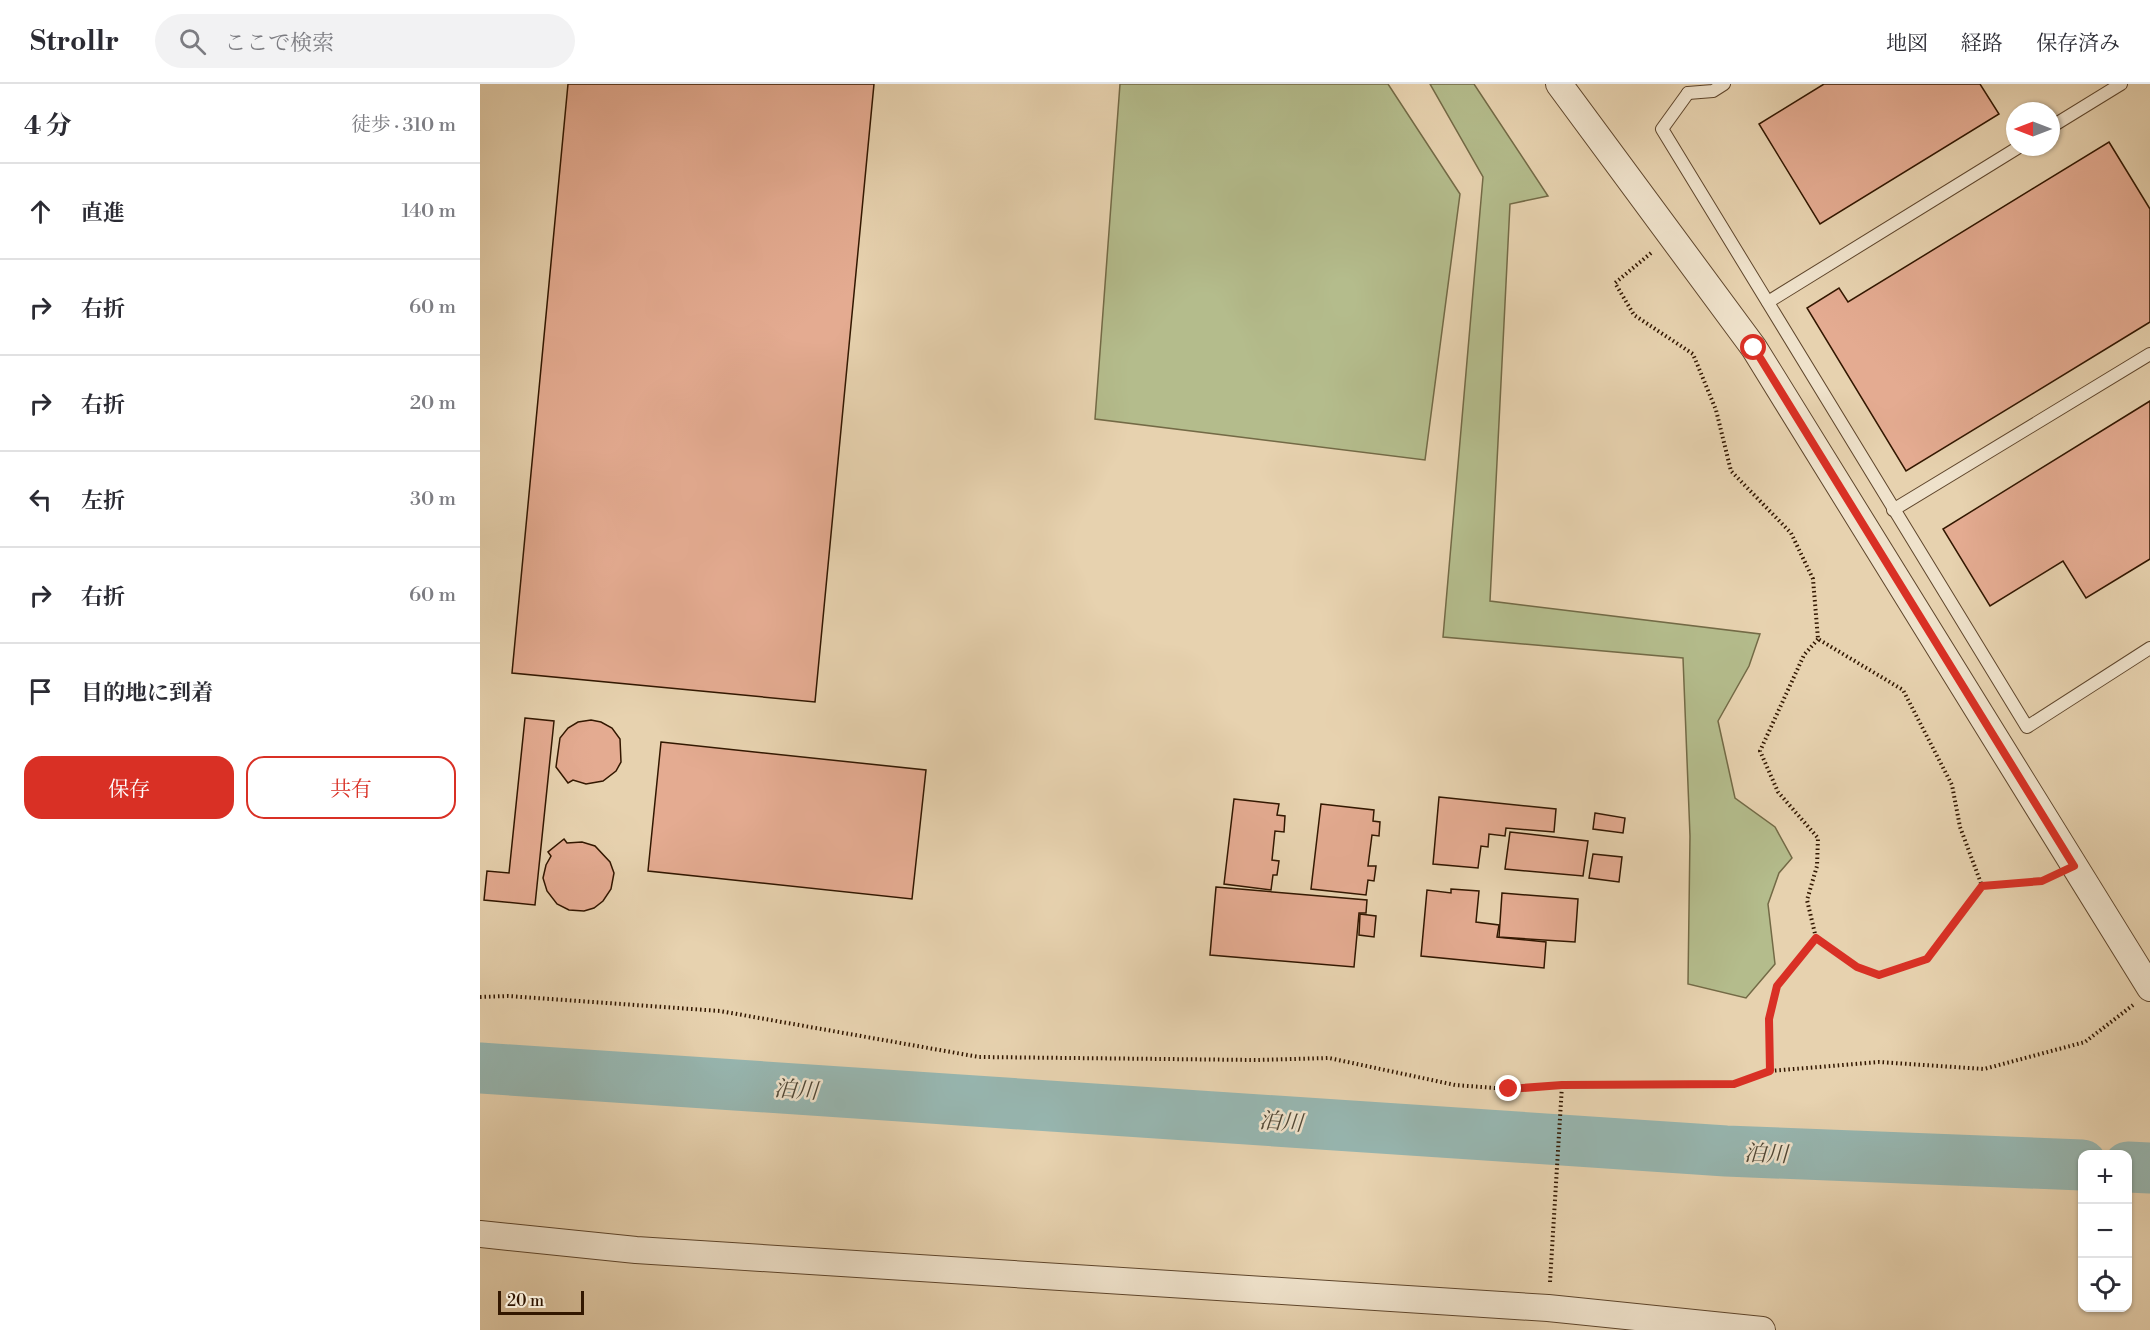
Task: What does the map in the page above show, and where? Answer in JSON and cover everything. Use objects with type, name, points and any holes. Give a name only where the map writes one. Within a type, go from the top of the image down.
[{"type":"street","points":[[1559,84],[1754,348],[2074,866],[2145,994]]},
{"type":"street","points":[[480,1234],[636,1250],[1548,1308],[1762,1330]]},
{"type":"lane","points":[[1724,84],[1713,91],[1685,88],[1662,129],[1893,510],[2028,727],[2150,648]]},
{"type":"lane","points":[[2060,121],[2121,84]]},
{"type":"lane","points":[[1768,302],[2006,155]]},
{"type":"lane","points":[[1893,510],[2150,354]]},
{"type":"path","points":[[1672,235],[1615,283],[1634,315],[1694,354],[1716,410],[1731,471],[1791,533],[1813,579],[1818,639],[1804,655],[1760,752],[1778,792],[1818,838],[1817,866],[1807,900],[1816,938],[1857,967],[1879,975],[1927,959],[1982,886],[2042,881],[2074,866]]},
{"type":"path","points":[[1818,639],[1903,690],[1952,784],[1960,827],[1982,886]]},
{"type":"path","points":[[1770,1071],[1769,1019],[1777,986],[1816,938]]},
{"type":"path","points":[[480,997],[508,996],[720,1011],[979,1057],[1256,1060],[1329,1058],[1455,1085],[1509,1089],[1562,1085],[1734,1084],[1770,1071],[1879,1062],[1984,1069],[2085,1042],[2145,994]]},
{"type":"path","points":[[1548,1308],[1562,1085]]},
{"type":"green space","points":[[1120,84],[1388,84],[1460,194],[1425,460],[1095,419]]},
{"type":"green space","points":[[1430,84],[1474,84],[1548,196],[1510,204],[1490,601],[1760,634],[1749,666],[1718,721],[1735,798],[1775,827],[1792,858],[1779,873],[1768,904],[1775,964],[1746,998],[1688,984],[1690,836],[1683,658],[1443,637],[1483,177]]},
{"type":"building","points":[[568,84],[874,84],[815,702],[512,673]]},
{"type":"building","points":[[1824,84],[1980,84],[1999,114],[1820,224],[1759,124]]},
{"type":"building","points":[[2109,142],[2150,209],[2150,322],[1906,471],[1807,308],[1839,288],[1848,302]]},
{"type":"building","points":[[2150,401],[2150,559],[2086,598],[2063,561],[1990,606],[1943,529]]},
{"type":"building","points":[[525,718],[554,721],[535,905],[484,900],[487,871],[509,873]]},
{"type":"building","points":[[591,720],[612,728],[620,739],[621,762],[616,771],[603,781],[586,784],[573,780],[568,783],[556,767],[560,738],[568,728],[578,722]]},
{"type":"building","points":[[661,742],[926,770],[912,899],[648,871]]},
{"type":"building","points":[[1439,797],[1556,809],[1554,832],[1506,828],[1505,836],[1489,834],[1488,847],[1481,846],[1478,868],[1433,864]]},
{"type":"building","points":[[1234,799],[1279,804],[1277,815],[1285,816],[1284,832],[1275,831],[1272,860],[1279,861],[1277,875],[1273,875],[1271,890],[1224,884]]},
{"type":"building","points":[[1321,804],[1374,810],[1373,821],[1380,822],[1379,836],[1372,835],[1368,866],[1376,866],[1374,881],[1368,880],[1366,895],[1311,889]]},
{"type":"building","points":[[1595,813],[1625,818],[1623,833],[1593,829]]},
{"type":"building","points":[[1510,832],[1588,841],[1583,876],[1505,869]]},
{"type":"building","points":[[564,839],[567,843],[582,842],[595,846],[610,862],[614,873],[611,889],[603,901],[594,908],[584,911],[569,910],[557,904],[547,891],[543,878],[551,856],[548,852]]},
{"type":"building","points":[[1593,854],[1622,857],[1619,882],[1589,878]]},
{"type":"building","points":[[1216,887],[1367,900],[1366,913],[1359,913],[1354,967],[1210,955]]},
{"type":"building","points":[[1451,889],[1479,891],[1476,922],[1499,925],[1497,937],[1546,942],[1544,968],[1421,956],[1427,890],[1451,893]]},
{"type":"building","points":[[1502,893],[1578,899],[1575,942],[1499,937]]},
{"type":"building","points":[[1360,914],[1376,916],[1374,937],[1359,935]]},
{"type":"waterway","name":"泊川","points":[[480,1068],[1726,1151],[2078,1165]]},
{"type":"waterway","name":"泊川","points":[[2132,1167],[2150,1168]]},
{"type":"route","points":[[1509,1089],[1562,1085],[1734,1084],[1770,1071],[1769,1019],[1777,986],[1816,938],[1857,967],[1879,975],[1927,959],[1982,886],[2042,881],[2074,866],[1754,348]]}]
